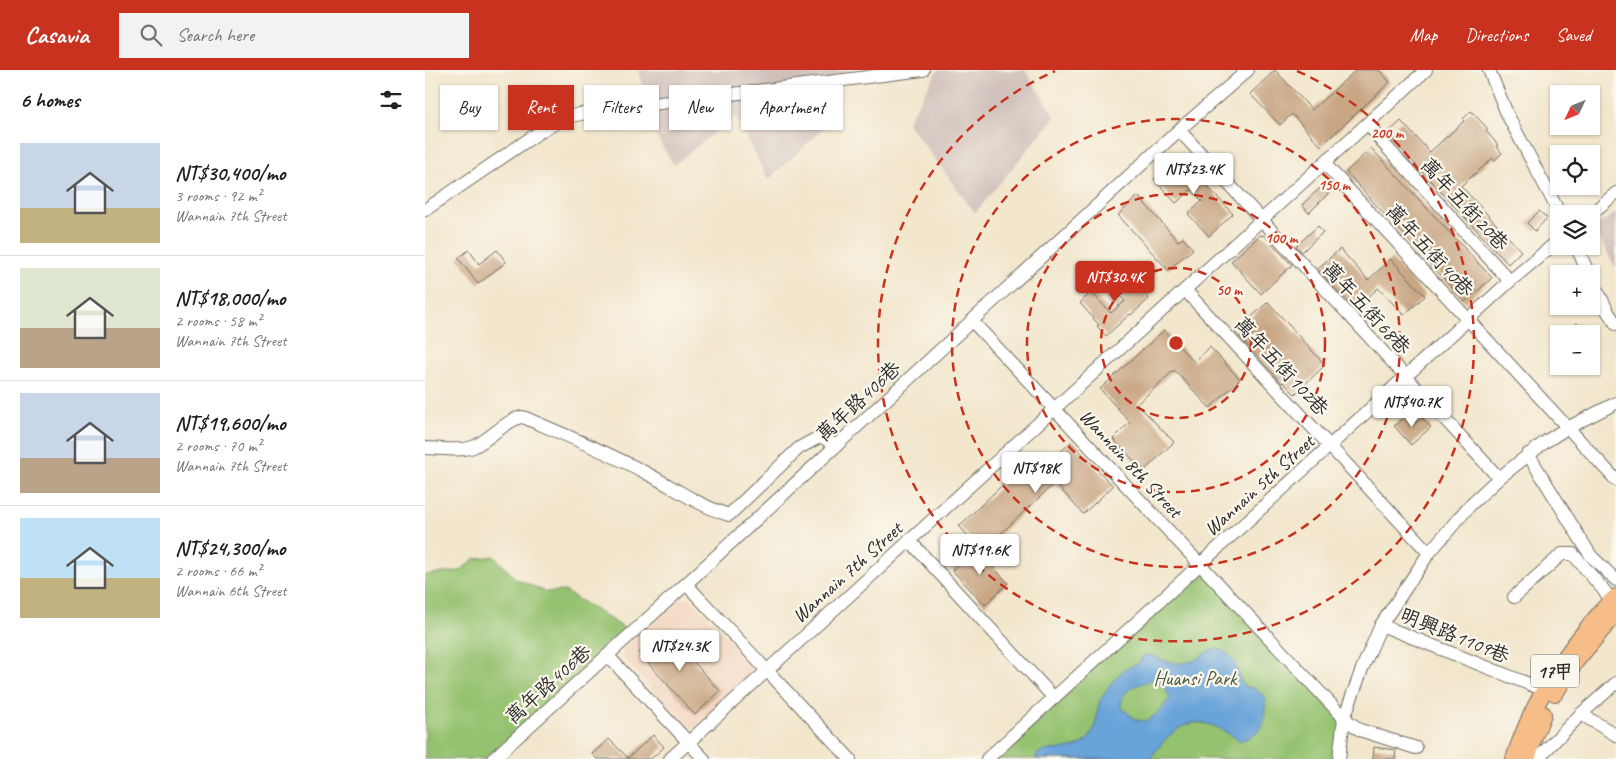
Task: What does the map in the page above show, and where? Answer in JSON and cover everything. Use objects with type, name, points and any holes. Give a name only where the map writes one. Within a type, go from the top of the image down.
[{"type":"main road","name":"17甲","points":[[1514,759],[1523,733],[1544,690],[1567,654],[1615,603]]},
{"type":"main road","name":"17甲","points":[[1527,759],[1533,737],[1548,704],[1615,603]]},
{"type":"street","points":[[425,210],[544,129],[571,116],[596,111],[923,70]]},
{"type":"street","name":"萬年路406巷","points":[[493,759],[608,656],[1179,130],[1248,70]]},
{"type":"street","name":"Wannain 7th Street","points":[[670,759],[1426,70]]},
{"type":"street","points":[[1489,70],[1508,116],[1554,205]]},
{"type":"street","name":"萬年五街20巷","points":[[1368,123],[1383,142],[1510,281]]},
{"type":"street","name":"萬年五街68巷","points":[[1179,130],[1499,478]]},
{"type":"street","name":"萬年五街40巷","points":[[1324,163],[1616,480]]},
{"type":"street","points":[[1600,206],[1616,193]]},
{"type":"street","name":"Wannain 5th Street","points":[[987,759],[1510,281],[1550,248]]},
{"type":"street","name":"萬年五街102巷","points":[[1185,290],[1429,553]]},
{"type":"street","points":[[1600,296],[1616,324]]},
{"type":"street","name":"Wannain 8th Street","points":[[972,321],[1344,718],[1360,730],[1416,748]]},
{"type":"street","points":[[1339,759],[1344,718],[1361,669],[1381,625],[1429,553],[1471,504],[1528,454],[1567,428],[1616,402]]},
{"type":"street","points":[[425,448],[464,449],[474,446],[515,419],[523,416],[648,474],[710,509],[729,515],[799,448],[821,436],[837,446]]},
{"type":"street","points":[[1528,454],[1591,556],[1616,580]]},
{"type":"street","points":[[909,540],[1054,698]]},
{"type":"street","points":[[1515,597],[1562,554],[1573,554],[1615,603]]},
{"type":"street","points":[[686,584],[850,759]]},
{"type":"street","name":"明興路1109巷","points":[[1381,625],[1544,690]]},
{"type":"street","points":[[608,656],[704,759]]},
{"type":"street","points":[[1537,759],[1581,714],[1616,683]]},
{"type":"street","points":[[1581,714],[1616,735]]},
{"type":"shaded area","points":[[639,70],[909,70],[833,79],[833,85],[741,85],[741,128],[735,116],[731,119],[731,85],[669,85],[669,130],[718,130],[674,165],[652,130],[659,130],[659,85],[642,85]]},
{"type":"shaded area","points":[[938,70],[1025,70],[1055,117],[975,213],[907,122]]},
{"type":"shaded area","points":[[742,130],[822,130],[768,180]]},
{"type":"shaded area","points":[[1616,213],[1616,268],[1600,240],[1600,223]]},
{"type":"shaded area","points":[[679,599],[690,599],[754,665],[752,675],[695,727],[688,727],[624,659],[623,650]]},
{"type":"green space","points":[[494,556],[515,578],[545,592],[565,591],[629,631],[485,759],[425,759],[425,575],[460,571],[474,559]]},
{"type":"green space","name":"Huansi Park","points":[[1200,564],[1344,718],[1339,759],[987,759]]},
{"type":"water","points":[[1218,648],[1233,660],[1244,686],[1256,689],[1266,698],[1262,725],[1249,737],[1241,741],[1212,725],[1194,723],[1186,725],[1172,734],[1150,759],[1036,759],[1037,754],[1042,752],[1075,747],[1087,740],[1094,727],[1100,700],[1120,674],[1128,667],[1138,664],[1142,657],[1149,654],[1166,661],[1185,663]],"holes":[[[1155,678],[1170,698],[1154,716],[1146,721],[1136,720],[1121,707],[1124,695],[1128,691]]]},
{"type":"building","points":[[1275,70],[1312,110],[1356,70],[1379,70],[1390,82],[1321,146],[1292,114],[1280,125],[1250,94]]},
{"type":"building","points":[[1471,111],[1488,129],[1486,131],[1502,153],[1495,160],[1493,158],[1461,186],[1521,251],[1508,264],[1387,134],[1401,121],[1430,152],[1464,121],[1463,119]]},
{"type":"building","points":[[1371,148],[1492,278],[1465,302],[1346,172]]},
{"type":"building","points":[[1179,156],[1233,214],[1209,236],[1188,214],[1202,201],[1191,190],[1176,203],[1154,179]]},
{"type":"building","points":[[1323,185],[1330,192],[1309,213],[1302,205]]},
{"type":"building","points":[[1138,196],[1178,241],[1183,238],[1193,249],[1168,270],[1118,215]]},
{"type":"building","points":[[1539,211],[1547,218],[1535,231],[1527,223]]},
{"type":"building","points":[[1318,226],[1323,232],[1302,252],[1296,246]]},
{"type":"building","points":[[1260,235],[1265,236],[1292,265],[1261,294],[1231,261]]},
{"type":"building","points":[[1340,249],[1368,280],[1391,259],[1425,296],[1404,315],[1378,288],[1355,309],[1317,269]]},
{"type":"building","points":[[469,250],[479,264],[497,250],[506,262],[478,284],[458,258]]},
{"type":"building","points":[[1118,267],[1149,299],[1106,336],[1080,303],[1091,292],[1111,313],[1125,301],[1105,279]]},
{"type":"building","points":[[1268,302],[1325,365],[1295,394],[1282,383],[1235,332]]},
{"type":"building","points":[[1164,330],[1194,362],[1210,347],[1240,379],[1210,408],[1174,370],[1137,404],[1174,442],[1144,471],[1113,439],[1130,422],[1100,389]]},
{"type":"building","points":[[1408,413],[1416,423],[1422,418],[1431,427],[1411,445],[1394,426]]},
{"type":"building","points":[[1071,442],[1113,486],[1083,514],[1055,483],[982,551],[959,526],[1029,460],[1040,471]]},
{"type":"building","points":[[976,548],[1008,583],[985,605],[952,570]]},
{"type":"building","points":[[659,633],[663,637],[667,633],[720,691],[695,715],[639,653]]},
{"type":"building","points":[[653,735],[664,747],[651,759],[597,759],[592,754],[609,739],[628,758]]},
{"type":"building","points":[[1374,747],[1396,750],[1395,759],[1373,759]]}]
